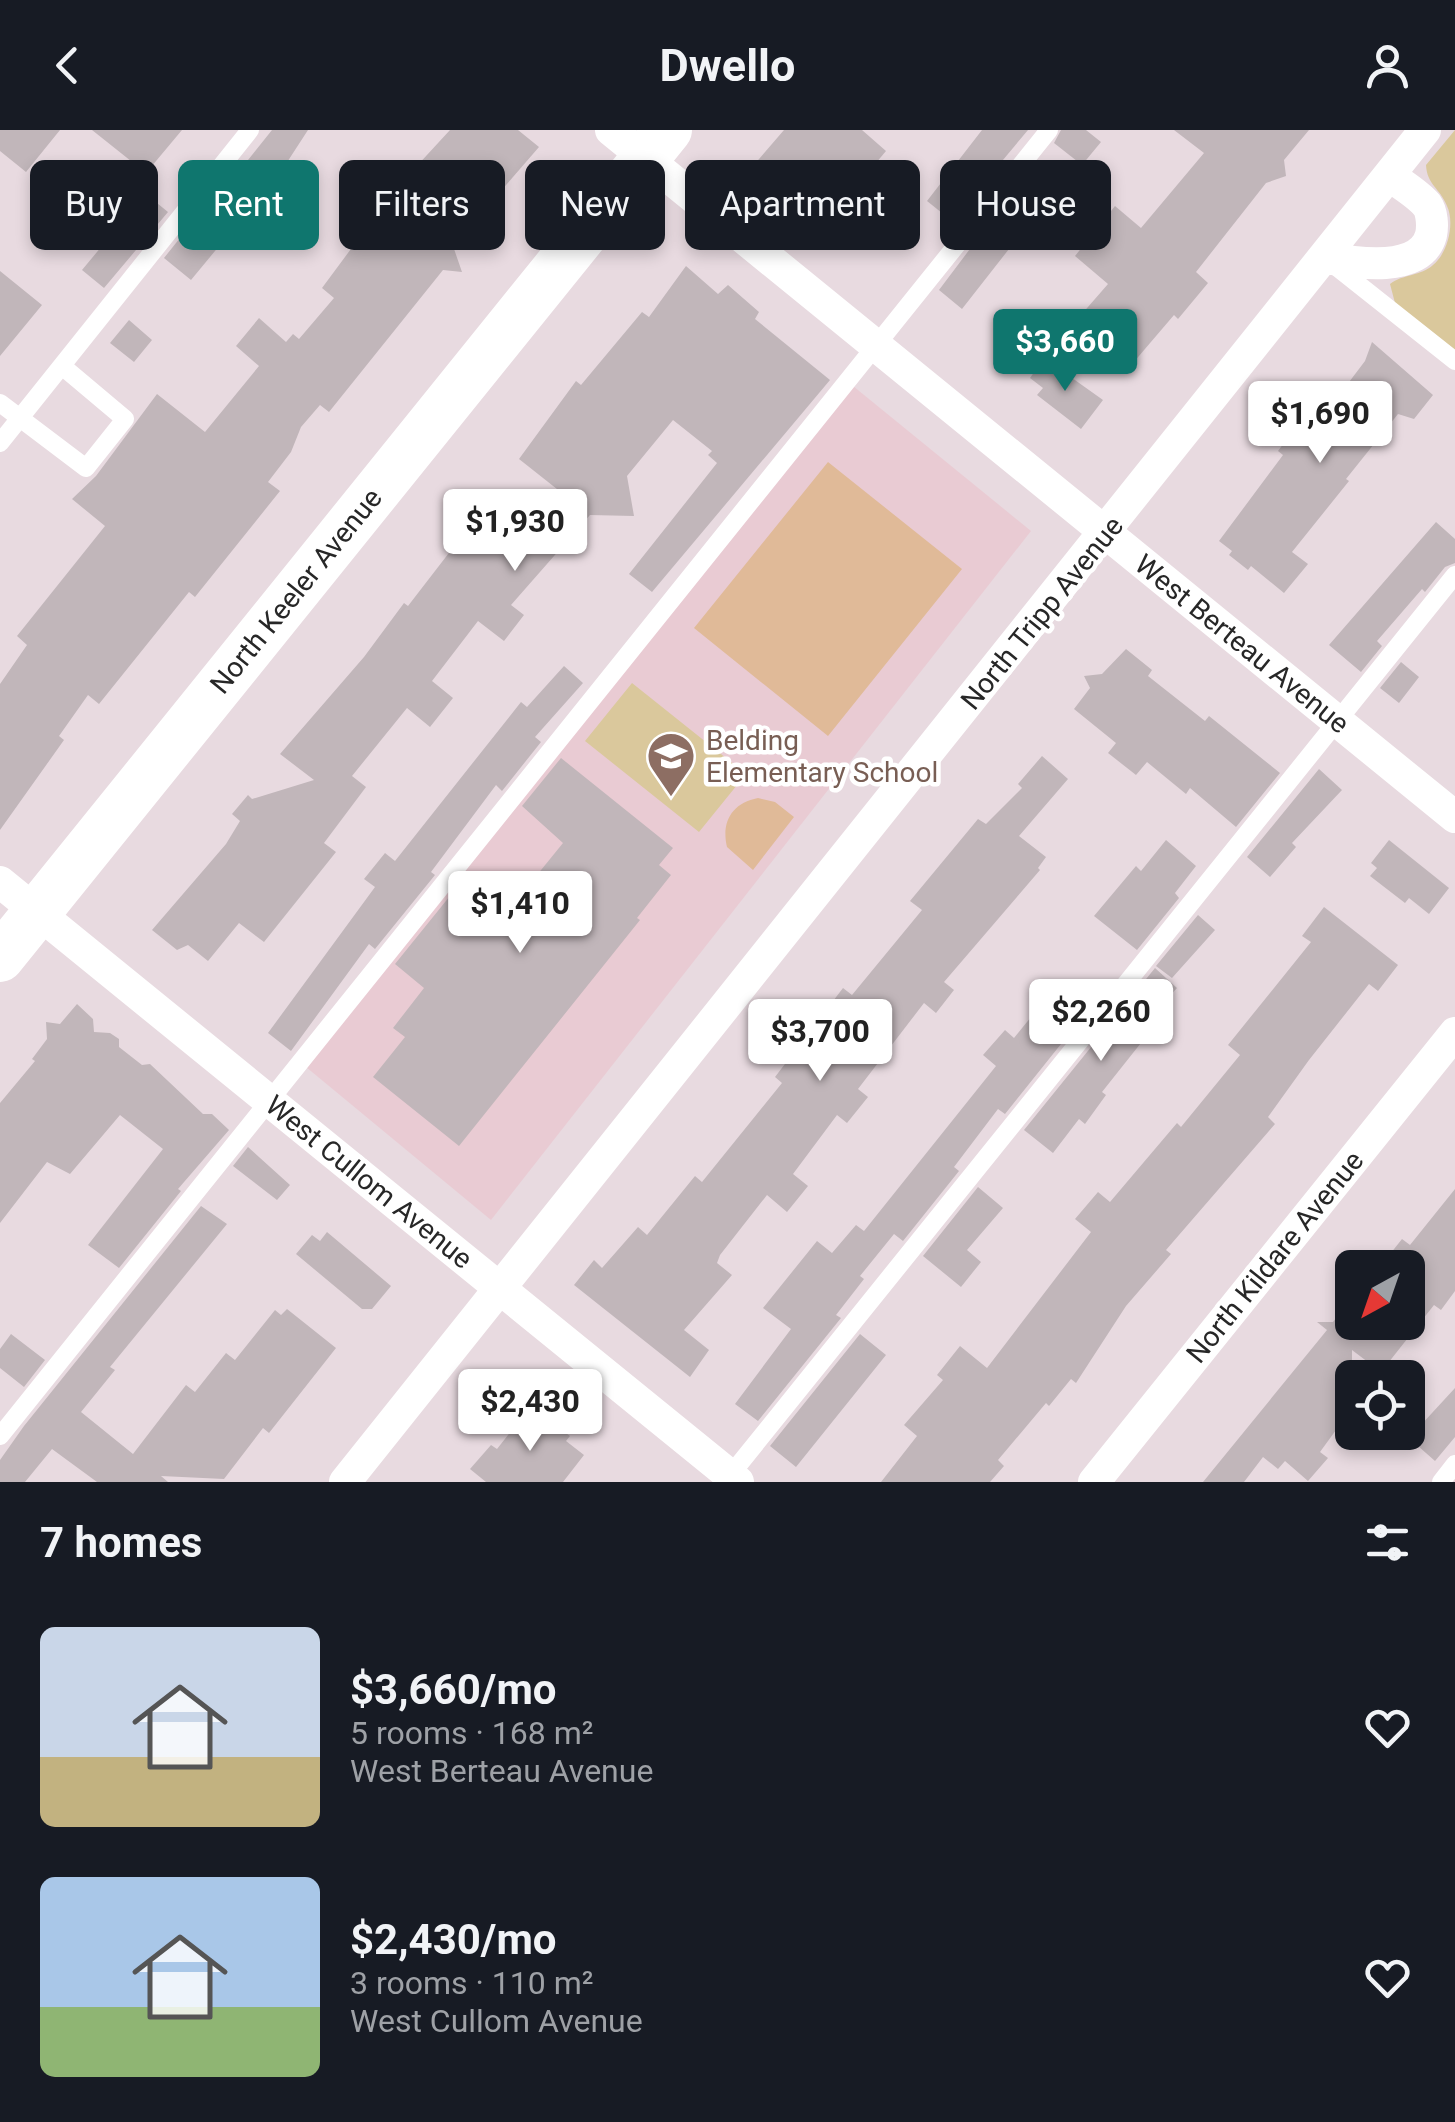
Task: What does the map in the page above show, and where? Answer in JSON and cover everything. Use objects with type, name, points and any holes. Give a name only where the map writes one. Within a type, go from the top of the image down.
[{"type":"street","name":"North Tripp Avenue","points":[[345,1482],[1426,130]]},
{"type":"street","name":"West Berteau Avenue","points":[[642,139],[874,345],[1455,818]]},
{"type":"street","name":"North Keeler Avenue","points":[[0,958],[642,139]]},
{"type":"street","points":[[1326,258],[1368,264],[1414,257],[1429,242],[1432,226],[1428,206],[1390,176]]},
{"type":"street","name":"West Cullom Avenue","points":[[0,882],[731,1480]]},
{"type":"street","name":"North Kildare Avenue","points":[[1094,1482],[1455,1033]]},
{"type":"lane","points":[[0,443],[250,130]]},
{"type":"lane","points":[[0,1436],[1049,130]]},
{"type":"lane","points":[[1326,258],[1455,361]]},
{"type":"lane","points":[[0,403],[86,468],[125,418],[62,366]]},
{"type":"lane","points":[[731,1480],[1455,575]]},
{"type":"lane","points":[[1441,1482],[1455,1464]]},
{"type":"shaded area","points":[[1455,130],[1455,350],[1395,303],[1390,284],[1428,269],[1446,246],[1449,213],[1426,165]]},
{"type":"shaded area","name":"Belding Elementary School","points":[[853,386],[1031,531],[491,1220],[306,1067]]},
{"type":"shaded area","points":[[828,462],[962,569],[828,736],[694,628]]},
{"type":"shaded area","points":[[632,683],[746,774],[699,832],[585,741]]},
{"type":"shaded area","points":[[758,798],[775,802],[794,817],[753,870],[727,847],[726,830],[735,809]]},
{"type":"building","points":[[0,130],[60,130],[36,160],[30,160],[26,172],[0,151]]},
{"type":"building","points":[[92,130],[182,130],[157,160],[130,160]]},
{"type":"building","points":[[272,130],[308,130],[288,160],[248,160]]},
{"type":"building","points":[[450,130],[518,130],[539,147],[505,186],[505,160],[422,160]]},
{"type":"building","points":[[784,130],[862,130],[886,151],[878,160],[758,160]]},
{"type":"building","points":[[982,130],[1028,130],[1003,160],[959,160]]},
{"type":"building","points":[[1061,130],[1086,130],[1101,142],[1086,160],[1076,160],[1054,143]]},
{"type":"building","points":[[1174,130],[1309,130],[1284,160],[1286,176],[1266,183],[1196,272],[1208,283],[1178,319],[1174,315],[1127,370],[1074,323],[1108,284],[1075,256],[1080,250],[1111,250],[1111,211],[1115,206],[1141,228],[1204,153]]},
{"type":"building","points":[[940,184],[940,211],[927,201]]},
{"type":"building","points":[[158,204],[168,212],[158,224]]},
{"type":"building","points":[[178,240],[178,250],[216,250],[191,280],[164,258]]},
{"type":"building","points":[[99,250],[136,250],[104,288],[82,270]]},
{"type":"building","points":[[350,250],[454,250],[462,272],[443,270],[329,412],[320,405],[301,427],[291,452],[268,482],[280,491],[195,597],[189,592],[99,704],[88,695],[59,736],[64,740],[0,830],[0,684],[27,645],[17,636],[105,526],[72,499],[96,476],[157,394],[205,432],[259,366],[236,346],[259,318],[286,342],[293,334],[299,339],[334,298],[322,288]]},
{"type":"building","points":[[969,250],[1008,250],[962,309],[939,290]]},
{"type":"building","points":[[686,266],[718,294],[728,285],[759,312],[755,319],[830,380],[652,592],[629,574],[717,463],[708,455],[712,451],[673,420],[627,476],[634,516],[590,515],[511,605],[524,615],[504,641],[478,621],[432,681],[453,698],[430,727],[407,708],[352,776],[366,787],[324,843],[336,852],[264,942],[239,923],[208,961],[188,945],[177,950],[152,930],[226,844],[240,821],[232,814],[248,795],[252,799],[314,780],[280,754],[364,657],[404,603],[408,606],[489,501],[562,493],[519,459],[576,381],[581,385],[642,312],[649,317]]},
{"type":"building","points":[[0,271],[42,305],[0,356]]},
{"type":"building","points":[[129,320],[152,340],[134,362],[110,343]]},
{"type":"building","points":[[1372,342],[1433,395],[1414,419],[1398,414],[1346,479],[1349,481],[1292,552],[1308,564],[1284,593],[1251,566],[1248,570],[1229,555],[1232,551],[1219,541],[1283,455],[1278,451],[1307,412],[1325,389],[1337,398],[1365,361]]},
{"type":"building","points":[[1044,358],[1103,400],[1081,429],[1037,395],[1043,388],[1030,378]]},
{"type":"building","points":[[1436,522],[1455,539],[1455,563],[1445,567],[1425,592],[1422,589],[1377,641],[1382,646],[1361,672],[1329,645]]},
{"type":"building","points":[[1126,649],[1152,670],[1148,676],[1205,721],[1209,716],[1280,773],[1236,827],[1190,788],[1186,794],[1147,762],[1136,775],[1108,753],[1116,743],[1074,709],[1090,688],[1084,676],[1102,674]]},
{"type":"building","points":[[1401,662],[1419,677],[1399,703],[1380,688]]},
{"type":"building","points":[[564,666],[583,683],[535,737],[541,742],[502,791],[496,785],[431,872],[435,875],[375,949],[369,944],[291,1051],[268,1033],[375,887],[364,879],[385,853],[395,861],[521,702],[527,707]]},
{"type":"building","points":[[1042,756],[1068,779],[1019,836],[1046,857],[1040,870],[944,982],[954,990],[936,1013],[924,1003],[858,1089],[868,1097],[847,1123],[837,1115],[793,1174],[808,1186],[787,1212],[767,1195],[720,1255],[717,1263],[732,1275],[684,1330],[709,1350],[690,1377],[574,1285],[594,1260],[602,1268],[638,1227],[647,1235],[695,1176],[702,1182],[782,1083],[775,1077],[843,988],[852,995],[922,910],[910,901],[978,819],[986,824],[1022,788],[1018,784]]},
{"type":"building","name":"Belding Elementary School","points":[[561,758],[673,848],[659,865],[671,875],[637,918],[640,920],[459,1146],[373,1077],[405,1037],[393,1028],[424,988],[395,964],[454,891],[483,914],[510,880],[524,891],[563,843],[522,806]]},
{"type":"building","points":[[1319,769],[1342,790],[1292,843],[1296,847],[1270,877],[1247,857]]},
{"type":"building","points":[[1166,840],[1196,866],[1175,893],[1179,898],[1137,950],[1094,916],[1136,866],[1141,871]]},
{"type":"building","points":[[1389,840],[1449,888],[1429,914],[1409,898],[1405,903],[1370,876],[1377,868],[1371,863]]},
{"type":"building","points":[[1324,907],[1398,965],[1378,991],[1369,984],[1309,1060],[1268,1117],[1275,1124],[1166,1250],[1171,1254],[1126,1306],[1076,1383],[1071,1379],[1049,1406],[1046,1403],[998,1460],[1004,1466],[990,1482],[881,1482],[917,1436],[904,1425],[943,1380],[937,1375],[960,1346],[987,1368],[1091,1232],[1075,1219],[1098,1192],[1110,1202],[1177,1123],[1181,1127],[1240,1055],[1228,1045],[1311,942],[1302,936]]},
{"type":"building","points":[[1198,915],[1215,930],[1172,978],[1156,966]]},
{"type":"building","points":[[1155,968],[1177,988],[1154,1013],[1160,1019],[1102,1092],[1106,1095],[1085,1124],[1079,1119],[1053,1153],[1024,1130]]},
{"type":"building","points":[[1062,979],[1093,1004],[1005,1114],[998,1109],[954,1167],[959,1171],[903,1241],[894,1234],[860,1276],[864,1279],[836,1315],[841,1318],[758,1421],[735,1404],[791,1329],[763,1308],[817,1241],[832,1253],[856,1225],[864,1231],[996,1066],[983,1055],[1005,1030],[1014,1038]]},
{"type":"building","points":[[77,1004],[93,1019],[94,1032],[110,1033],[119,1039],[119,1047],[142,1065],[150,1064],[203,1114],[212,1114],[229,1130],[178,1189],[181,1191],[119,1268],[88,1245],[163,1149],[120,1115],[70,1174],[47,1162],[0,1223],[0,1103],[35,1061],[32,1059],[47,1039],[46,1022],[60,1024]]},
{"type":"building","points":[[248,1147],[290,1185],[277,1200],[233,1166]]},
{"type":"building","points":[[978,1187],[1003,1208],[967,1250],[981,1262],[961,1287],[923,1256]]},
{"type":"building","points":[[1455,1189],[1455,1291],[1441,1310],[1434,1305],[1425,1316],[1425,1250],[1393,1250],[1402,1239],[1410,1245]]},
{"type":"building","points":[[201,1206],[227,1224],[110,1367],[115,1370],[81,1412],[133,1454],[186,1385],[195,1392],[226,1353],[235,1360],[275,1310],[281,1315],[287,1309],[336,1348],[269,1433],[263,1428],[224,1479],[161,1476],[168,1482],[97,1482],[52,1449],[25,1482],[0,1482],[0,1460],[24,1426]]},
{"type":"building","points":[[327,1232],[391,1286],[372,1309],[362,1309],[296,1254],[312,1235],[320,1241]]},
{"type":"building","points":[[1335,1319],[1335,1340],[1406,1340],[1390,1360],[1365,1360],[1352,1350],[1352,1360],[1335,1360],[1335,1431],[1320,1452],[1328,1458],[1308,1481],[1285,1461],[1278,1469],[1263,1457],[1244,1482],[1203,1482],[1327,1330],[1317,1322]]},
{"type":"building","points":[[11,1334],[45,1360],[24,1387],[0,1368],[0,1349]]},
{"type":"building","points":[[860,1334],[886,1355],[796,1467],[770,1446]]},
{"type":"building","points":[[1455,1388],[1455,1437],[1435,1461],[1423,1450],[1425,1421]]},
{"type":"building","points":[[530,1407],[570,1436],[566,1441],[584,1455],[563,1482],[486,1482],[470,1469],[491,1445],[497,1449]]},
{"type":"place","name":"Belding Elementary School","points":[[671,798]]}]
